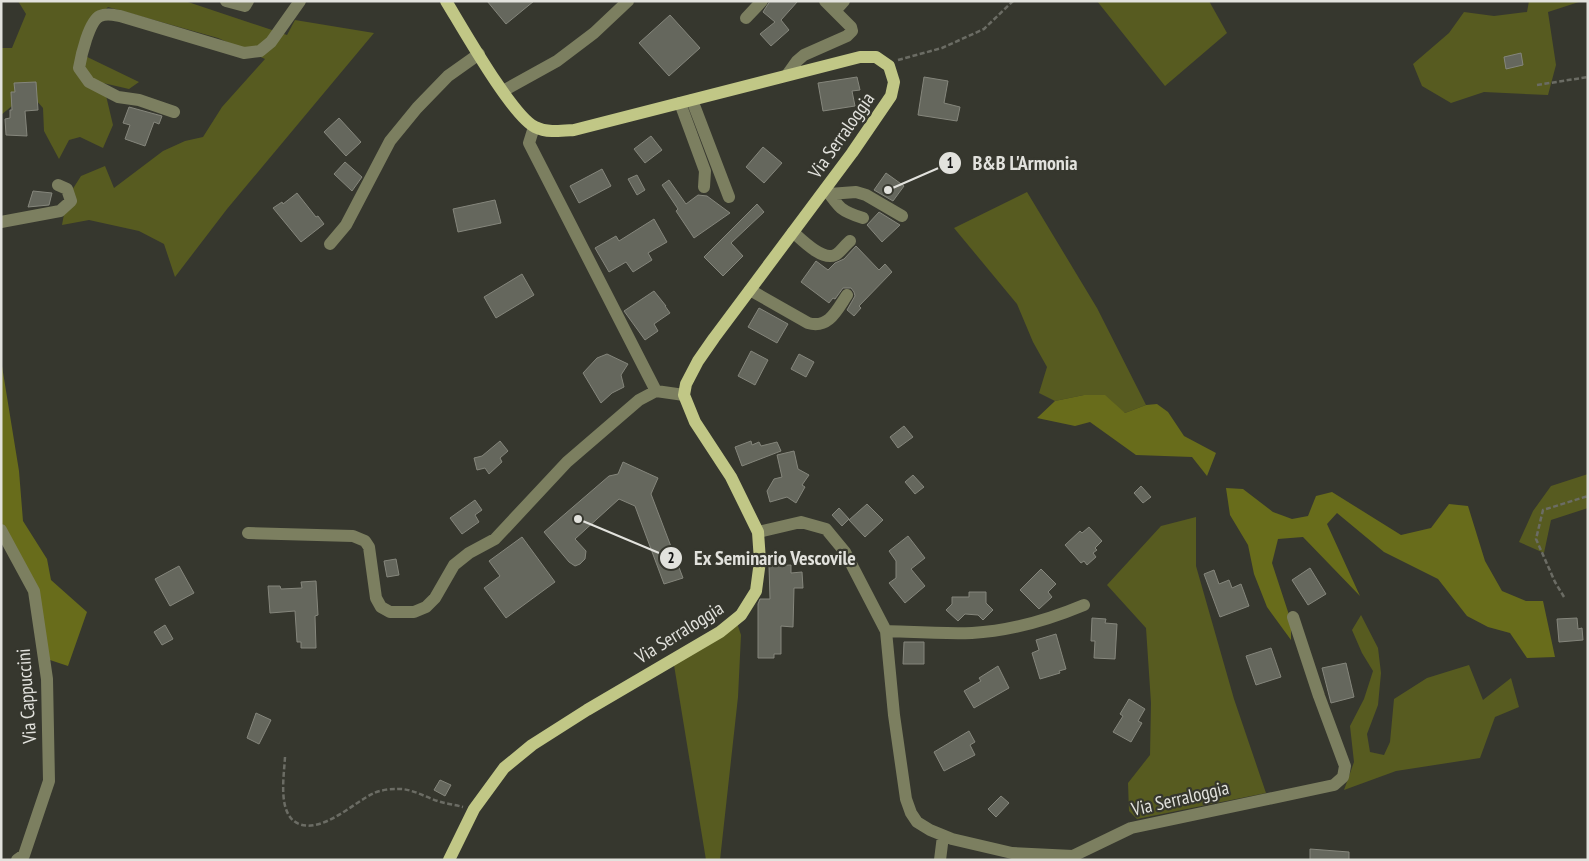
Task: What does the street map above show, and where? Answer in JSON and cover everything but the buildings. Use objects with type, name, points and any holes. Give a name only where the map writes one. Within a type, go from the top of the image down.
[{"type":"main road","points":[[451,3],[479,54],[516,109],[534,127],[549,132],[574,130],[860,56],[876,57],[885,64]]},
{"type":"main road","name":"Via Serraloggia","points":[[449,860],[474,809],[504,768],[532,745],[586,710],[720,632],[741,615],[756,591],[760,561],[758,532],[731,477],[695,422],[684,395],[686,384],[698,361],[750,290],[793,232],[828,191],[891,96],[894,82],[888,66],[885,64]]},
{"type":"street","points":[[226,1],[245,6],[248,1]]},
{"type":"street","points":[[174,112],[139,100],[118,97],[88,82],[79,68],[93,23],[99,16],[111,14],[120,16],[244,53],[260,51],[271,42],[300,1]]},
{"type":"street","points":[[503,91],[557,61],[594,33],[628,1]]},
{"type":"street","points":[[746,18],[762,1]]},
{"type":"street","points":[[787,76],[796,61],[804,54],[847,36],[852,31],[851,27],[825,1]]},
{"type":"street","points":[[835,11],[844,1]]},
{"type":"street","points":[[330,244],[346,225],[390,141],[417,108],[448,76],[479,54]]},
{"type":"street","points":[[686,101],[705,171],[704,187]]},
{"type":"street","points":[[686,101],[729,198]]},
{"type":"street","points":[[534,127],[529,143],[656,391]]},
{"type":"street","points":[[1,222],[60,211],[71,201],[67,189],[58,185]]},
{"type":"street","points":[[828,191],[856,192],[866,195],[902,216]]},
{"type":"street","points":[[828,191],[839,207],[845,212],[863,218]]},
{"type":"street","points":[[793,232],[825,256],[835,255],[850,241]]},
{"type":"street","points":[[750,290],[816,325],[831,318],[847,295]]},
{"type":"street","points":[[248,533],[352,536],[365,542],[369,547],[376,598],[381,607],[390,612],[414,612],[426,607],[435,598],[454,565],[469,552],[495,539],[566,462],[639,400],[656,391],[684,395]]},
{"type":"street","name":"Via Serraloggia","points":[[758,532],[801,522],[826,529],[846,552],[886,632],[894,716],[906,800],[911,813],[917,822],[943,836],[1012,853],[1040,857],[1073,856],[1130,828],[1334,785],[1343,777],[1345,766],[1293,617]]},
{"type":"street","name":"Via Cappuccini","points":[[1,530],[34,591],[47,679],[49,781],[24,855],[18,860]]},
{"type":"street","points":[[886,632],[972,633],[1013,628],[1056,617],[1084,605]]},
{"type":"street","points":[[940,860],[943,836]]},
{"type":"path","points":[[885,64],[942,48],[984,29],[1013,1]]},
{"type":"path","points":[[1537,85],[1588,77]]},
{"type":"path","points":[[1564,598],[1536,539],[1543,510],[1588,496]]},
{"type":"path","points":[[285,758],[283,793],[287,811],[289,817],[297,823],[307,826],[323,823],[376,792],[398,788],[440,802],[474,809]]},
{"type":"green space","points":[[18,1],[185,1],[287,35],[295,20],[374,33],[227,209],[175,277],[164,244],[139,231],[89,220],[62,225],[67,198],[81,176],[105,166],[114,188],[163,151],[185,141],[203,137],[222,107],[265,59],[218,38],[108,7],[83,32],[79,53],[139,82],[129,89],[103,83],[113,125],[103,148],[80,137],[69,140],[59,159],[44,131],[43,108],[29,92],[1,115],[1,48],[12,48],[26,14]]},
{"type":"green space","points":[[1097,1],[1209,1],[1227,33],[1165,86]]},
{"type":"green space","points":[[1529,1],[1582,1],[1548,12],[1556,65],[1548,95],[1484,92],[1451,103],[1422,86],[1413,64],[1449,33],[1464,12],[1494,16],[1527,12]]},
{"type":"green space","points":[[1027,192],[1097,308],[1146,405],[1125,413],[1084,395],[1055,401],[1039,393],[1047,367],[1033,342],[1017,304],[954,228]]},
{"type":"green space","points":[[1588,474],[1588,508],[1551,520],[1544,553],[1519,542],[1533,511],[1551,486]]},
{"type":"green space","points":[[1196,517],[1196,566],[1234,699],[1266,793],[1137,819],[1129,811],[1128,783],[1150,755],[1151,703],[1146,628],[1107,585],[1161,526]]},
{"type":"green space","points":[[1361,615],[1378,648],[1381,673],[1378,705],[1367,734],[1370,752],[1384,755],[1390,742],[1394,699],[1427,678],[1469,665],[1483,700],[1511,678],[1519,707],[1495,717],[1480,758],[1396,771],[1344,790],[1354,762],[1350,726],[1364,699],[1373,671],[1362,653],[1352,630]]},
{"type":"green space","points":[[737,623],[741,635],[738,697],[720,860],[706,860],[674,665]]},
{"type":"shaded area","points":[[1,360],[19,471],[23,521],[47,559],[51,580],[87,612],[68,666],[47,659],[39,609],[9,546],[1,520]]},
{"type":"shaded area","points":[[1084,395],[1105,395],[1125,413],[1146,405],[1157,404],[1168,412],[1184,436],[1216,453],[1207,476],[1192,457],[1136,455],[1090,422],[1075,426],[1037,418],[1055,401]]},
{"type":"shaded area","points":[[1226,488],[1243,489],[1273,512],[1292,519],[1308,516],[1316,496],[1332,492],[1401,535],[1431,528],[1449,504],[1468,506],[1485,561],[1502,591],[1526,601],[1543,601],[1555,657],[1527,658],[1510,633],[1488,627],[1467,616],[1438,579],[1384,552],[1337,513],[1327,524],[1360,596],[1303,537],[1278,539],[1272,563],[1291,621],[1291,640],[1267,607],[1254,574],[1248,545],[1230,515]]},
{"type":"place","name":"B&B L'Armonia","points":[[888,190]]},
{"type":"place","name":"Ex Seminario Vescovile","points":[[578,519]]}]
